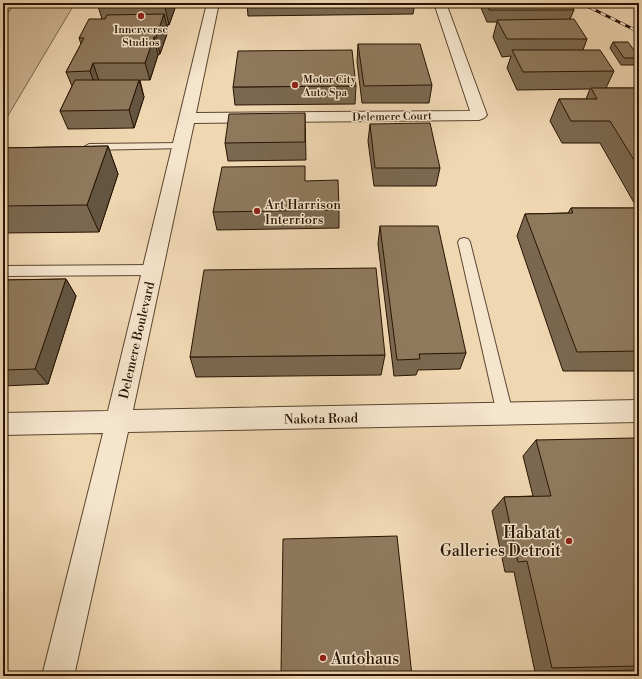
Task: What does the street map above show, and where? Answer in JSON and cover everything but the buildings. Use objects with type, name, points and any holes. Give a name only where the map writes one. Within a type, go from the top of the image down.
[{"type":"street","name":"Delemere Boulevard","points":[[58,676],[118,422],[213,3]]},
{"type":"street","name":"Delemere Court","points":[[187,118],[479,115],[440,3]]},
{"type":"street","name":"Nakota Road","points":[[3,424],[639,411]]},
{"type":"lane","points":[[3,12],[10,3]]},
{"type":"lane","points":[[75,147],[181,146]]},
{"type":"lane","points":[[464,242],[505,414]]},
{"type":"lane","points":[[3,271],[152,270]]},
{"type":"shaded area","points":[[3,3],[75,3],[3,124]]},
{"type":"railway","points":[[581,3],[639,32]]},
{"type":"place","name":"Innerverse Studios","points":[[141,16]]},
{"type":"place","name":"Motor City Auto Spa","points":[[295,85]]},
{"type":"place","name":"Art Harrison Interriors","points":[[257,211]]},
{"type":"place","name":"Habatat Galleries Detroit","points":[[569,541]]},
{"type":"place","name":"Autohaus","points":[[323,658]]}]
